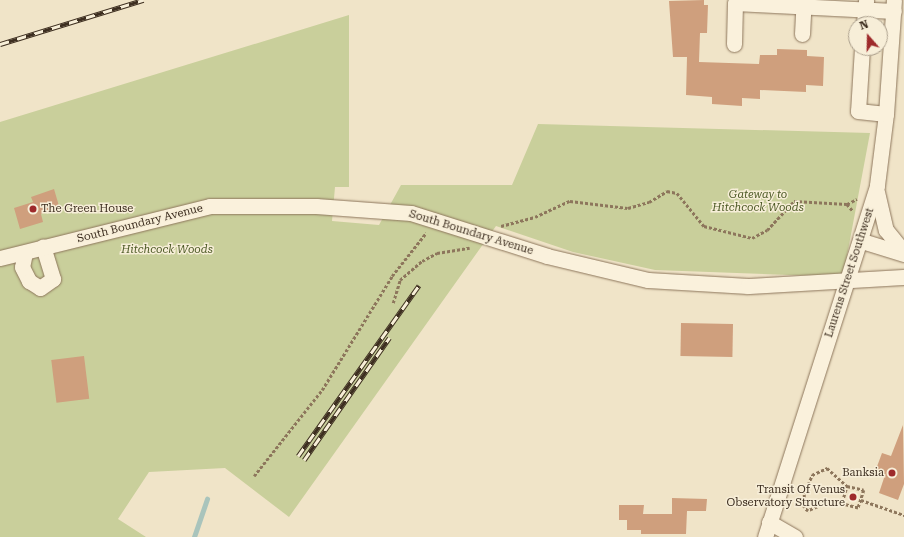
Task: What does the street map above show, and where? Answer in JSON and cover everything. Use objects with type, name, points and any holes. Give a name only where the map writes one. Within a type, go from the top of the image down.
[{"type":"street","points":[[734,44],[735,3],[804,3],[865,11],[894,5]]},
{"type":"street","points":[[802,34],[804,3]]},
{"type":"street","name":"Laurens Street Southwest","points":[[765,537],[862,241],[877,185],[886,114],[894,5]]},
{"type":"street","points":[[861,56],[858,111],[886,114]]},
{"type":"street","points":[[877,185],[886,230],[904,253]]},
{"type":"street","name":"South Boundary Avenue","points":[[0,258],[210,206],[316,206],[411,213],[547,256],[648,280],[726,286],[904,277]]},
{"type":"street","points":[[862,241],[904,253]]},
{"type":"street","points":[[25,253],[22,267],[29,281],[40,288],[53,279],[43,247]]},
{"type":"street","points":[[770,522],[795,537]]},
{"type":"path","points":[[496,230],[570,201],[628,208],[672,191],[704,226],[752,238],[761,235],[794,201],[847,204],[861,197]]},
{"type":"path","points":[[847,204],[857,216]]},
{"type":"path","points":[[254,476],[322,390],[392,276],[436,220]]},
{"type":"path","points":[[393,303],[400,280],[422,262],[453,248],[478,249]]},
{"type":"path","points":[[819,470],[832,470],[847,486],[864,490],[861,500],[858,508],[842,502],[831,501],[808,511],[803,503],[806,485],[819,470]]},
{"type":"path","points":[[842,502],[847,486]]},
{"type":"path","points":[[861,500],[904,515]]},
{"type":"green space","name":"Hitchcock Woods","points":[[349,15],[349,187],[335,187],[332,221],[379,225],[401,185],[512,185],[538,124],[870,133],[843,277],[655,270],[573,252],[496,226],[289,517],[225,468],[149,472],[118,519],[146,537],[0,537],[0,122]]},
{"type":"building","points":[[704,0],[704,5],[708,5],[707,33],[700,33],[699,62],[759,64],[760,55],[777,55],[777,49],[807,50],[807,56],[824,57],[823,86],[806,85],[806,92],[760,90],[760,99],[742,98],[742,106],[712,104],[712,97],[686,95],[687,57],[673,57],[669,1]]},
{"type":"building","name":"The Green House","points":[[54,189],[59,206],[41,214],[43,222],[20,229],[14,208],[33,202],[31,197]]},
{"type":"building","points":[[681,323],[733,324],[732,357],[680,356]]},
{"type":"building","points":[[84,356],[89,399],[56,403],[51,360]]},
{"type":"building","name":"Banksia","points":[[903,425],[904,484],[898,500],[879,493],[885,475],[875,472],[882,453],[891,456]]},
{"type":"building","points":[[672,498],[707,499],[706,511],[687,511],[686,534],[641,534],[641,530],[627,530],[627,520],[619,520],[619,505],[644,505],[643,514],[672,514]]},
{"type":"waterway","points":[[194,537],[207,499]]},
{"type":"railway","points":[[0,44],[143,0]]},
{"type":"railway","points":[[298,456],[419,285]]},
{"type":"railway","points":[[304,460],[389,338]]},
{"type":"place","name":"The Green House","points":[[33,209]]},
{"type":"place","name":"Banksia","points":[[892,473]]},
{"type":"place","name":"Transit Of Venus Observatory Structure","points":[[853,497]]},
{"type":"park label","name":"Gateway to Hitchcock Woods","points":[[758,202]]}]
